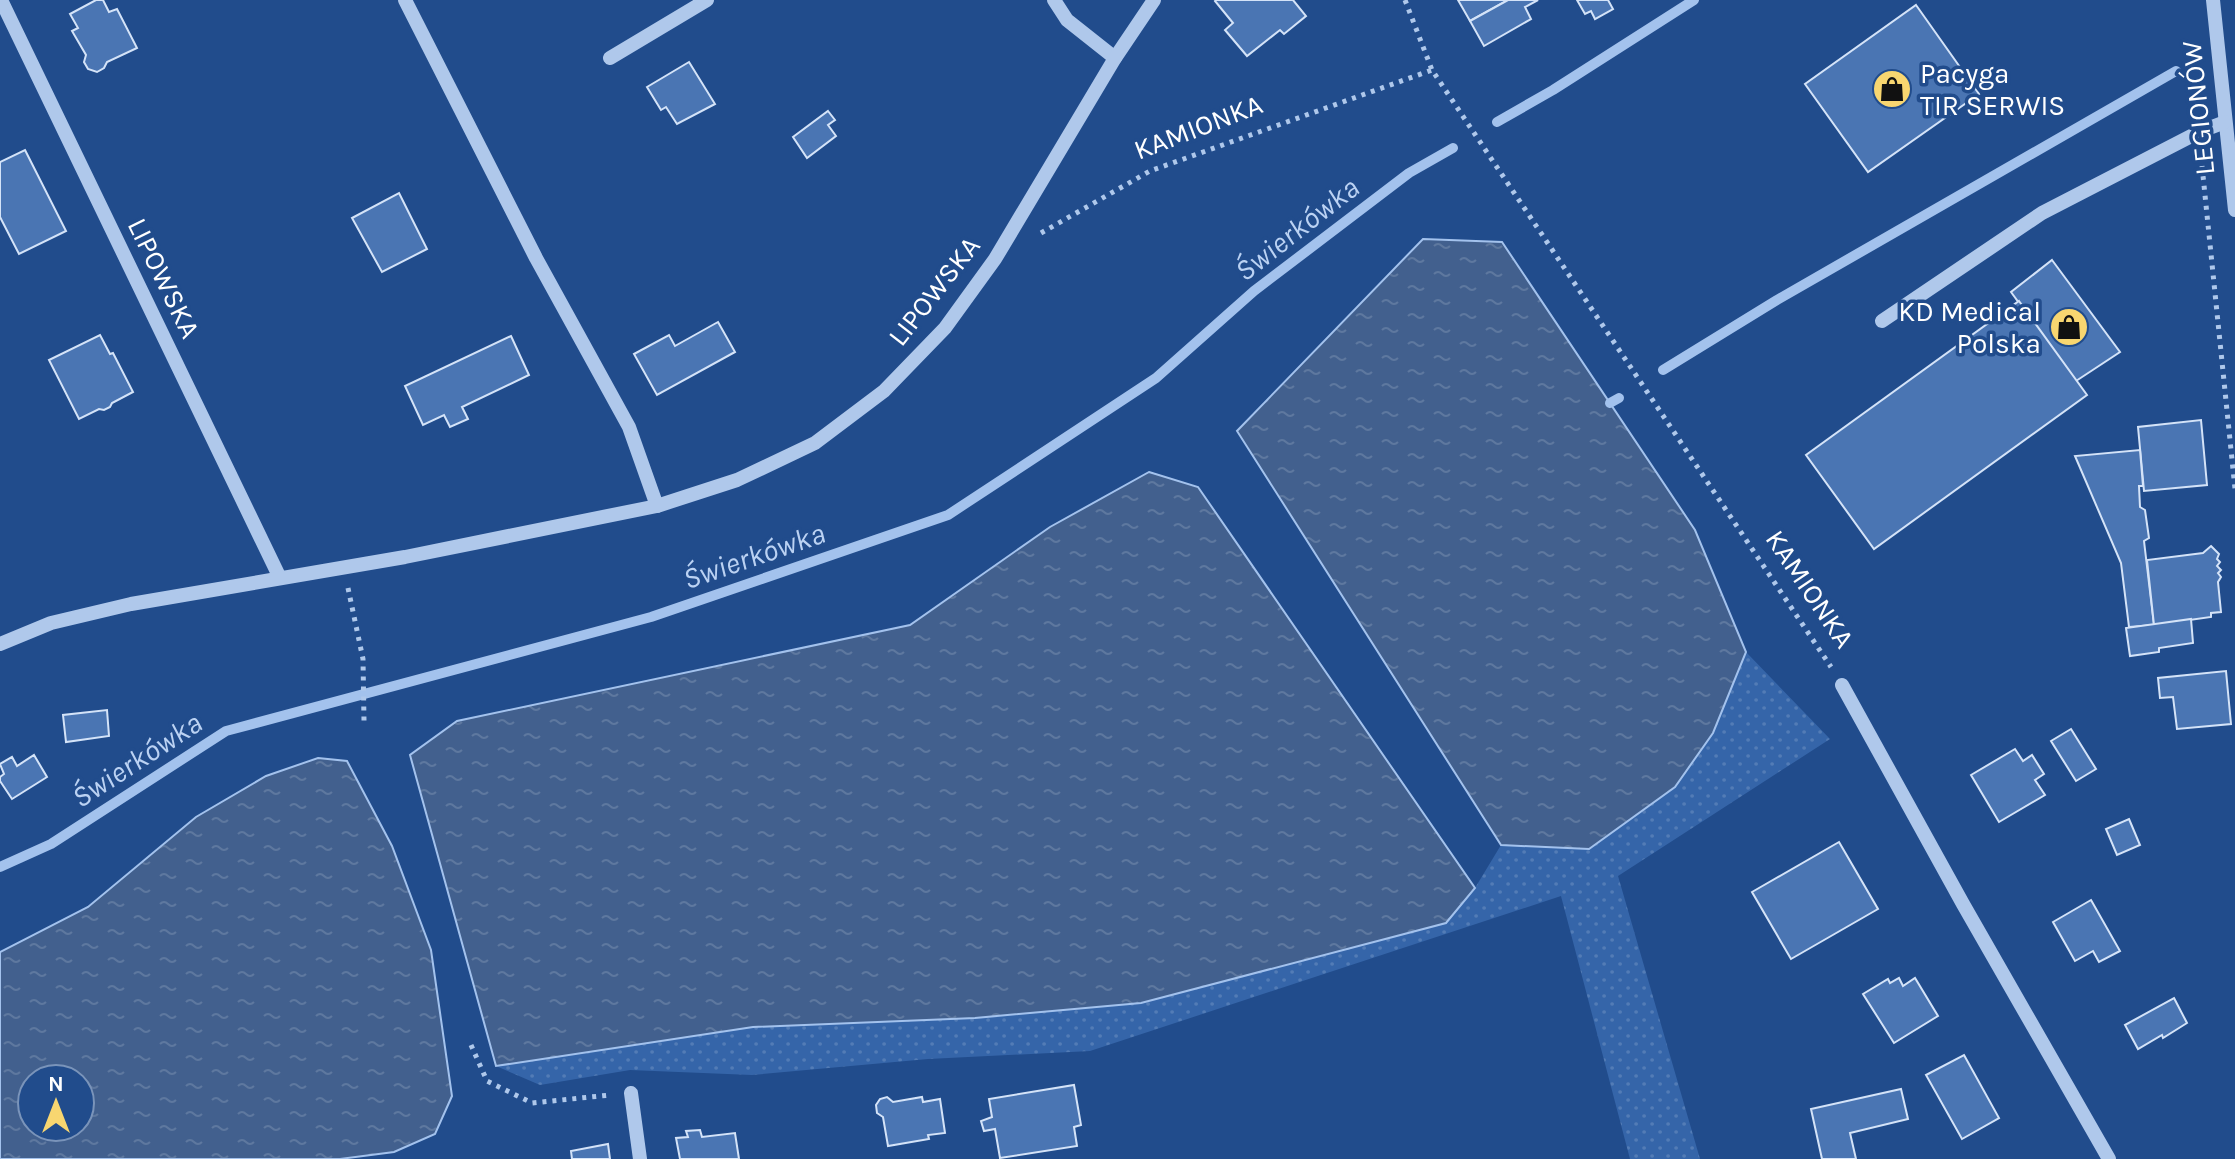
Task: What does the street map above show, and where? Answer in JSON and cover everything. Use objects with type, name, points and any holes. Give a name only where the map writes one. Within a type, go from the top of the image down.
[{"type":"street","name":"LIPOWSKA","points":[[1,0],[280,578]]},
{"type":"street","points":[[405,0],[536,258],[629,427],[657,506]]},
{"type":"street","points":[[610,58],[707,0]]},
{"type":"street","points":[[1054,0],[1067,20],[1115,58]]},
{"type":"street","name":"LIPOWSKA","points":[[0,644],[51,623],[131,604],[405,557],[657,506],[737,480],[815,443],[884,391],[945,328],[995,259],[1115,58],[1154,0]]},
{"type":"street","name":"LEGIONÓW","points":[[2213,0],[2235,210]]},
{"type":"street","points":[[1882,321],[2042,213],[2199,132],[2225,122]]},
{"type":"street","name":"KAMIONKA","points":[[1842,685],[2109,1159]]},
{"type":"street","points":[[631,1093],[640,1159]]},
{"type":"path","name":"KAMIONKA","points":[[1405,0],[1432,70],[1842,685]]},
{"type":"path","name":"KAMIONKA","points":[[1034,237],[1150,171],[1432,70]]},
{"type":"path","points":[[2193,73],[2235,489]]},
{"type":"path","points":[[347,583],[363,659],[364,721]]},
{"type":"path","points":[[471,1045],[487,1081],[532,1103],[631,1093]]},
{"type":"shaded area","points":[[1746,652],[1830,739],[1618,876],[1700,1159],[1630,1159],[1561,896],[1090,1051],[928,1059],[752,1075],[630,1070],[540,1085],[496,1066],[754,1027],[975,1018],[1141,1003],[1445,923],[1475,888],[1501,845],[1589,848],[1713,733]]},
{"type":"water","points":[[1423,239],[1502,242],[1695,530],[1746,652],[1713,733],[1675,787],[1589,849],[1501,845],[1237,431]]},
{"type":"water","points":[[1149,472],[1198,487],[1475,888],[1446,923],[1141,1003],[975,1018],[753,1027],[496,1066],[410,755],[457,721],[910,625],[1050,527]]},
{"type":"water","points":[[318,758],[347,761],[392,846],[431,950],[452,1096],[435,1134],[394,1152],[340,1159],[0,1159],[0,952],[88,907],[196,817],[266,776]]},
{"type":"building","points":[[96,0],[103,0],[109,12],[117,9],[137,48],[107,62],[97,72],[88,69],[84,62],[86,55],[72,31],[78,28],[70,14]]},
{"type":"building","points":[[1216,0],[1293,0],[1306,16],[1284,34],[1280,30],[1247,56],[1225,30],[1233,23]]},
{"type":"building","points":[[1458,0],[1508,0],[1470,21]]},
{"type":"building","points":[[1508,0],[1538,0],[1525,7],[1531,19],[1484,46],[1470,21]]},
{"type":"building","points":[[1577,0],[1608,0],[1613,9],[1595,19],[1591,11],[1585,14]]},
{"type":"building","name":"Pacyga TIR SERWIS","points":[[1916,5],[1979,94],[1868,172],[1805,84]]},
{"type":"building","points":[[689,62],[715,104],[677,124],[666,107],[661,110],[647,87]]},
{"type":"building","points":[[828,111],[835,120],[828,125],[836,136],[807,158],[793,137]]},
{"type":"building","points":[[25,150],[66,231],[19,254],[0,217],[0,162]]},
{"type":"building","points":[[399,193],[427,249],[382,272],[352,218]]},
{"type":"building","name":"KD Medical Polska","points":[[2052,260],[2120,352],[2076,381],[2011,292]]},
{"type":"building","points":[[2019,301],[2087,395],[1874,549],[1806,455]]},
{"type":"building","points":[[718,322],[735,352],[657,395],[634,354],[669,335],[675,346]]},
{"type":"building","points":[[100,335],[133,392],[104,410],[99,409],[79,419],[49,360]]},
{"type":"building","points":[[511,336],[529,375],[462,407],[468,419],[450,427],[444,415],[423,425],[405,386]]},
{"type":"building","points":[[2201,420],[2207,485],[2144,491],[2138,427]]},
{"type":"building","points":[[2140,450],[2143,486],[2139,486],[2140,507],[2145,510],[2149,538],[2144,541],[2154,625],[2129,627],[2121,563],[2075,456]]},
{"type":"building","points":[[2211,546],[2219,554],[2217,566],[2221,570],[2218,582],[2221,612],[2211,613],[2211,617],[2154,625],[2147,560],[2203,553]]},
{"type":"building","points":[[2191,619],[2193,643],[2130,656],[2126,628]]},
{"type":"building","points":[[2226,671],[2231,724],[2177,729],[2173,697],[2160,698],[2158,678]]},
{"type":"building","points":[[107,710],[109,736],[66,742],[63,715]]},
{"type":"building","points":[[2071,729],[2096,769],[2076,781],[2051,741]]},
{"type":"building","points":[[2015,749],[2023,761],[2032,755],[2044,774],[2035,780],[2045,795],[1999,822],[1971,775]]},
{"type":"building","points":[[34,755],[47,777],[12,799],[0,781],[4,774],[0,764],[12,757],[17,766]]},
{"type":"building","points":[[2129,819],[2140,845],[2117,855],[2106,829]]},
{"type":"building","points":[[1839,842],[1878,909],[1791,959],[1752,892]]},
{"type":"building","points":[[2091,900],[2120,951],[2099,962],[2093,951],[2075,961],[2053,922]]},
{"type":"building","points":[[1899,978],[1903,986],[1915,978],[1938,1016],[1894,1043],[1863,994],[1888,979],[1890,983]]},
{"type":"building","points":[[2174,998],[2187,1023],[2138,1049],[2125,1025]]},
{"type":"building","points":[[1964,1055],[1999,1118],[1962,1139],[1926,1075]]},
{"type":"building","points":[[1074,1085],[1081,1125],[1074,1127],[1077,1146],[1000,1158],[995,1129],[984,1131],[981,1121],[992,1117],[989,1099]]},
{"type":"building","points":[[1901,1089],[1908,1119],[1850,1133],[1856,1159],[1822,1159],[1811,1109]]},
{"type":"building","points":[[887,1097],[893,1102],[922,1097],[923,1102],[940,1099],[945,1133],[888,1146],[883,1117],[877,1113],[876,1105],[880,1099]]},
{"type":"building","points":[[700,1130],[702,1137],[735,1133],[739,1159],[680,1159],[676,1138],[688,1137],[686,1131]]},
{"type":"building","points":[[608,1144],[610,1159],[572,1159],[571,1151]]},
{"type":"waterway","name":"Świerkówka","points":[[1497,122],[1694,0]]},
{"type":"waterway","points":[[1663,370],[1777,300],[2176,71]]},
{"type":"waterway","name":"Świerkówka","points":[[0,867],[51,844],[226,731],[651,617],[948,515],[1156,378],[1254,291],[1409,173],[1453,148]]},
{"type":"waterway","points":[[1610,403],[1619,398]]},
{"type":"place","name":"Pacyga TIR SERWIS","points":[[1892,89]]},
{"type":"place","name":"KD Medical Polska","points":[[2069,327]]}]
